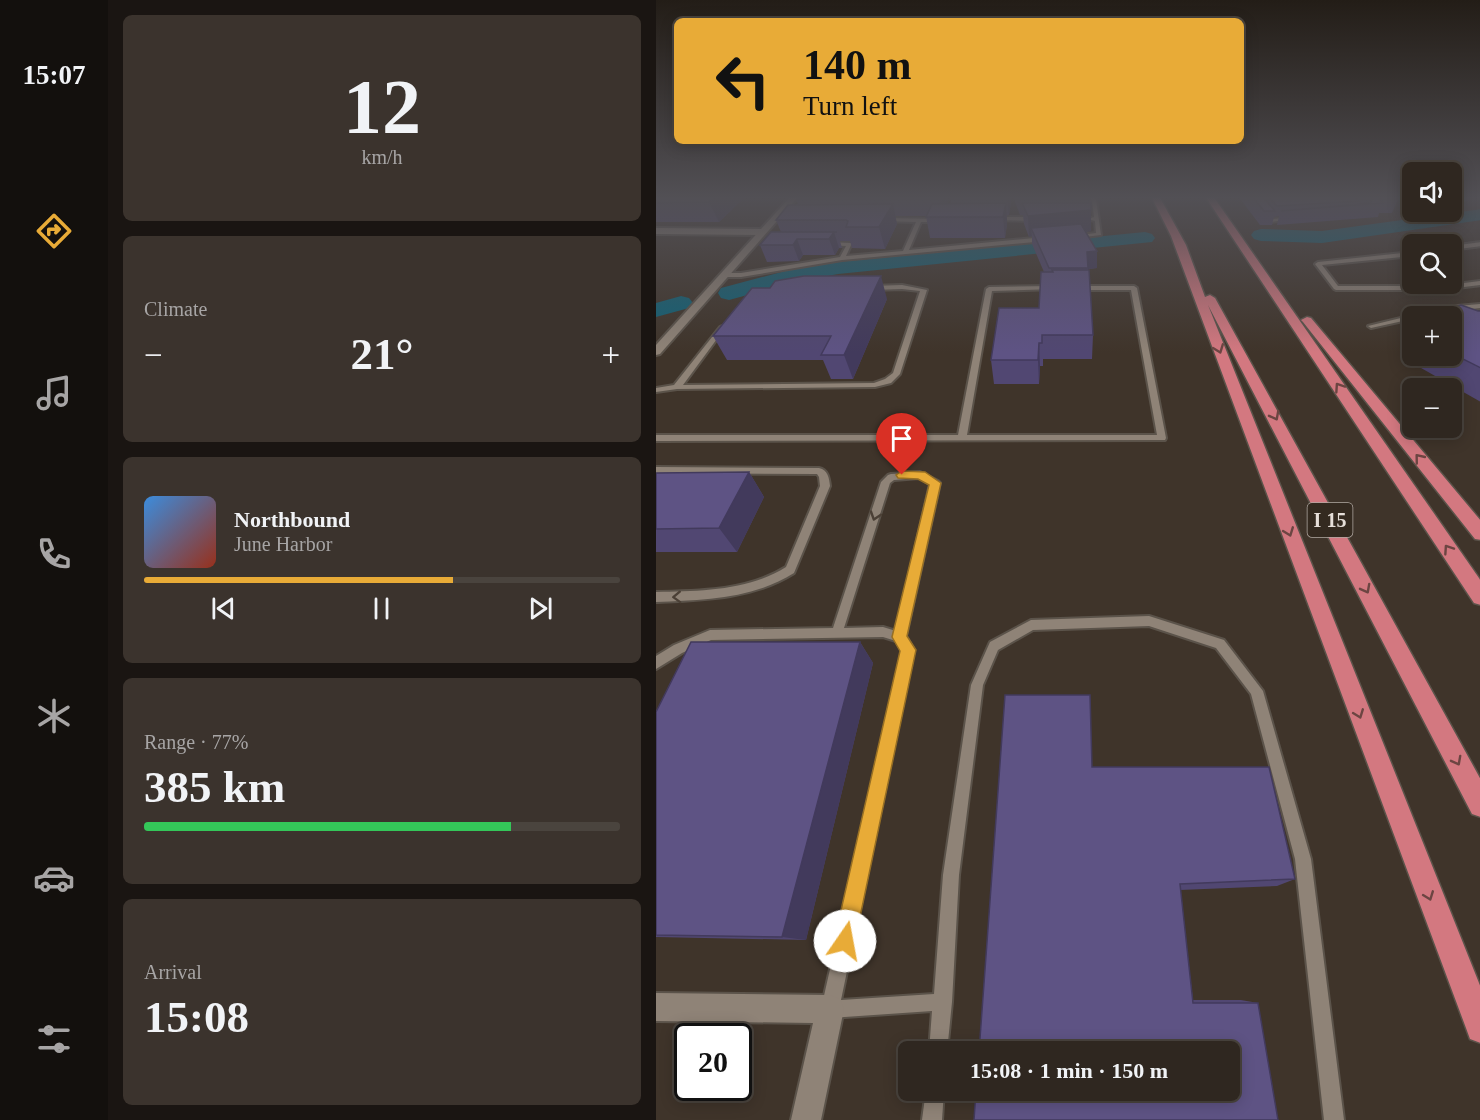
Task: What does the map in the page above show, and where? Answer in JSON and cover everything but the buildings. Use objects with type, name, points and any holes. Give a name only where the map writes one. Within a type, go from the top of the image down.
[{"type":"highway","points":[[1181,248],[1481,1028]]},
{"type":"highway","name":"I 15","points":[[1183,248],[1277,420],[1481,805]]},
{"type":"highway","points":[[1247,248],[1481,597]]},
{"type":"highway","points":[[1249,248],[1481,534]]},
{"type":"main road","points":[[656,352],[662,339],[752,248]]},
{"type":"main road","points":[[656,1007],[830,1009],[806,1120]]},
{"type":"lane","points":[[842,258],[848,248]]},
{"type":"lane","points":[[725,275],[741,275],[842,258],[937,248]]},
{"type":"lane","points":[[1402,255],[1318,264],[1336,288],[1402,288]]},
{"type":"lane","points":[[1462,285],[1481,283]]},
{"type":"lane","points":[[656,390],[677,387],[875,385],[888,381],[896,374],[924,290],[902,286],[861,290]]},
{"type":"lane","points":[[656,438],[962,438],[1162,438],[1134,288],[989,288],[962,438]]},
{"type":"lane","points":[[1462,308],[1481,306]]},
{"type":"lane","points":[[1371,326],[1402,319]]},
{"type":"lane","points":[[677,387],[728,321]]},
{"type":"lane","points":[[656,470],[819,471],[824,476],[826,486],[790,570],[780,578],[755,586],[698,596],[656,597]]},
{"type":"lane","points":[[837,632],[886,482],[891,477],[920,475],[935,483],[899,637]]},
{"type":"lane","points":[[939,1041],[951,874],[977,685],[994,646],[1031,626],[1149,621],[1220,644],[1257,691],[1303,859],[1334,1120]]},
{"type":"lane","points":[[656,663],[678,649],[710,635],[883,632],[899,637],[908,650],[830,1009],[943,1002]]},
{"type":"lane","points":[[932,1120],[934,1101]]},
{"type":"waterway","points":[[729,293],[789,277],[838,268],[1040,248]]},
{"type":"waterway","points":[[656,310],[681,303]]},
{"type":"route","points":[[845,941],[908,650],[899,637],[935,483],[930,478],[920,475],[902,475]]}]
